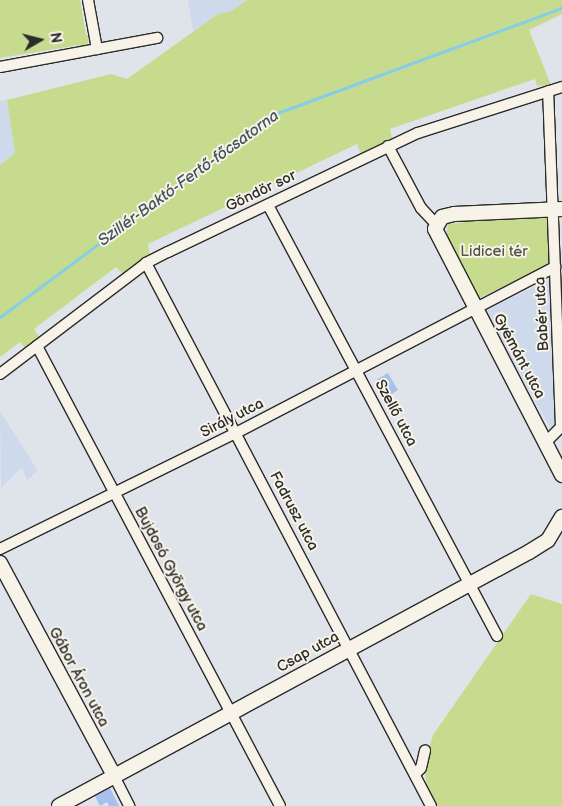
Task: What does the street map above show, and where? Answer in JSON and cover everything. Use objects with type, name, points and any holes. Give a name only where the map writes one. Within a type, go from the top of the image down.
[{"type":"street","points":[[88,0],[97,49]]},
{"type":"street","points":[[0,67],[157,38]]},
{"type":"street","name":"Göndör sor","points":[[0,374],[146,263],[388,146],[562,87]]},
{"type":"street","points":[[388,146],[421,208],[436,224],[438,238],[474,306],[555,267],[558,209],[548,91]]},
{"type":"street","name":"Szellő utca","points":[[268,205],[496,636]]},
{"type":"street","points":[[436,224],[454,214],[558,209]]},
{"type":"street","name":"Fadrusz utca","points":[[146,263],[350,648],[431,806]]},
{"type":"street","name":"Babér utca","points":[[545,443],[562,428],[555,267]]},
{"type":"street","name":"Sirály utca","points":[[0,549],[236,433],[474,306]]},
{"type":"street","name":"Gyémánt utca","points":[[474,306],[562,475]]},
{"type":"street","name":"Bujdosó György utca","points":[[36,346],[280,806]]},
{"type":"street","name":"Csap utca","points":[[59,806],[543,544],[562,517]]},
{"type":"street","name":"Gábor Áron utca","points":[[0,563],[129,806]]},
{"type":"street","points":[[415,774],[421,768],[426,750]]},
{"type":"shaded area","points":[[188,0],[247,0],[231,11],[218,14],[194,35]]},
{"type":"shaded area","points":[[7,100],[15,153],[0,165],[0,101]]},
{"type":"shaded area","points":[[551,279],[559,427],[551,429],[484,311]]},
{"type":"shaded area","points":[[0,411],[38,471],[27,480],[22,467],[1,488]]},
{"type":"green space","points":[[0,0],[80,0],[86,35],[90,35],[87,45],[80,49],[79,45],[0,58]]},
{"type":"green space","points":[[247,0],[562,0],[562,14],[529,30],[551,85],[537,86],[535,79],[390,129],[392,138],[361,154],[357,144],[148,244],[150,257],[123,274],[116,267],[34,329],[40,338],[26,349],[20,342],[0,357],[0,165],[15,153],[7,100],[111,74],[127,79],[218,14],[231,11]]},
{"type":"green space","name":"Lidicei tér","points":[[550,213],[550,265],[479,298],[446,236],[448,224]]},
{"type":"green space","points":[[531,594],[562,604],[562,806],[436,806],[427,788],[424,767],[433,735]]},
{"type":"building","points":[[388,373],[398,390],[387,397],[377,380]]},
{"type":"building","points":[[110,788],[119,806],[109,806],[107,802],[100,806],[95,796]]},
{"type":"waterway","name":"Szillér-Baktó-Fertő-főcsatorna","points":[[0,317],[272,115],[562,8]]}]
